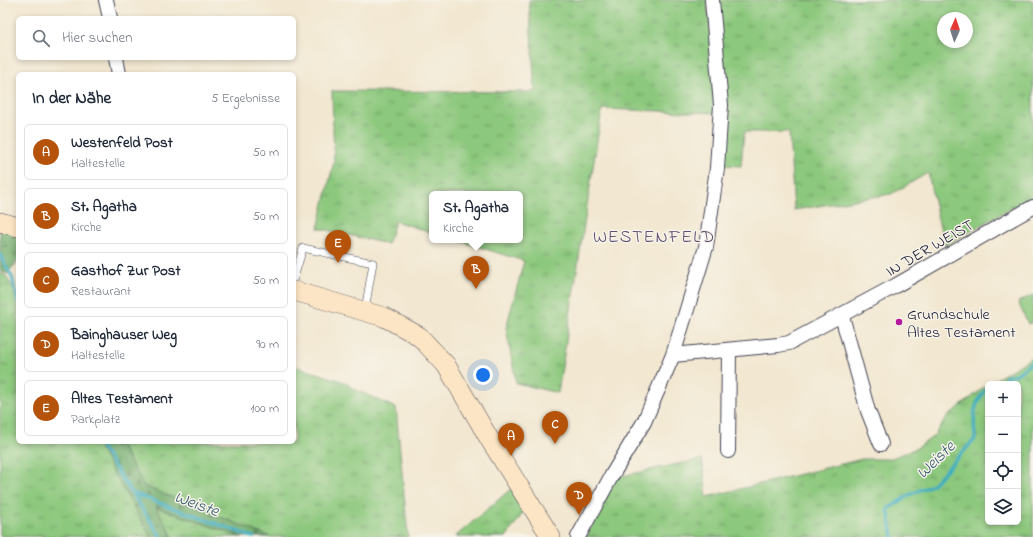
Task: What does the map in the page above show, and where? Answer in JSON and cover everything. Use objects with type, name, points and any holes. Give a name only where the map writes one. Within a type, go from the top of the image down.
[{"type":"main road","points":[[0,222],[16,226]]},
{"type":"main road","points":[[296,292],[384,317],[419,336],[446,365],[490,440],[551,537]]},
{"type":"street","points":[[106,0],[110,16]]},
{"type":"street","points":[[578,537],[612,475],[644,422],[673,355],[706,247],[718,168],[722,104],[712,0]]},
{"type":"street","points":[[116,60],[119,72]]},
{"type":"street","name":"IN DER WEIST","points":[[673,355],[789,343],[842,316],[1033,207]]},
{"type":"street","points":[[842,316],[868,411],[881,444]]},
{"type":"street","points":[[728,451],[729,350]]},
{"type":"lane","points":[[296,271],[303,248],[372,263],[365,312]]},
{"type":"green space","points":[[529,0],[707,0],[718,113],[602,109],[558,393],[516,383],[506,328],[524,261],[466,243],[523,243],[523,191],[429,191],[429,232],[395,221],[388,244],[318,228],[334,162],[332,91],[535,92]]},
{"type":"green space","points":[[718,0],[1033,0],[1033,196],[944,246],[928,173],[891,194],[794,210],[789,132],[744,132],[741,166],[723,165]]},
{"type":"green space","points":[[0,230],[16,234],[16,263],[7,274],[0,271]]},
{"type":"green space","points":[[0,273],[6,276],[16,294],[16,444],[97,444],[151,537],[0,536]]},
{"type":"green space","points":[[1033,295],[1033,322],[1028,324],[1018,302]]},
{"type":"green space","points":[[1033,357],[1033,537],[586,537],[617,477],[702,459],[707,497],[862,459],[889,459],[917,448],[934,436],[947,417],[985,386],[985,525],[1021,525],[1021,381],[993,381]]},
{"type":"green space","points":[[296,367],[345,382],[352,388],[396,408],[408,537],[270,537],[144,486],[120,444],[296,444]]},
{"type":"green space","points":[[97,444],[120,444],[144,486],[270,537],[242,537],[156,507],[173,537],[151,537]]},
{"type":"green space","points":[[512,488],[525,510],[506,537],[455,537]]},
{"type":"green space","points":[[156,507],[242,537],[173,537]]},
{"type":"waterway","points":[[0,255],[12,277],[16,294]]},
{"type":"waterway","name":"Weiste","points":[[1003,381],[1007,376],[1017,374],[1033,361]]},
{"type":"waterway","name":"Weiste","points":[[893,537],[888,509],[911,494],[932,485],[975,439],[974,418],[976,406],[985,392]]},
{"type":"waterway","points":[[99,444],[161,537]]},
{"type":"waterway","name":"Weiste","points":[[132,493],[253,537]]},
{"type":"place","name":"Altes Testament","points":[[338,263]]},
{"type":"place","name":"St. Agatha","points":[[476,289]]},
{"type":"place","name":"Grundschule Altes Testament","points":[[899,322]]},
{"type":"place","name":"Gasthof Zur Post","points":[[555,444]]},
{"type":"place","name":"Westenfeld Post","points":[[511,456]]},
{"type":"place","name":"Bainghauser Weg","points":[[579,515]]},
{"type":"district","name":"WESTENFELD","points":[[654,236]]}]
